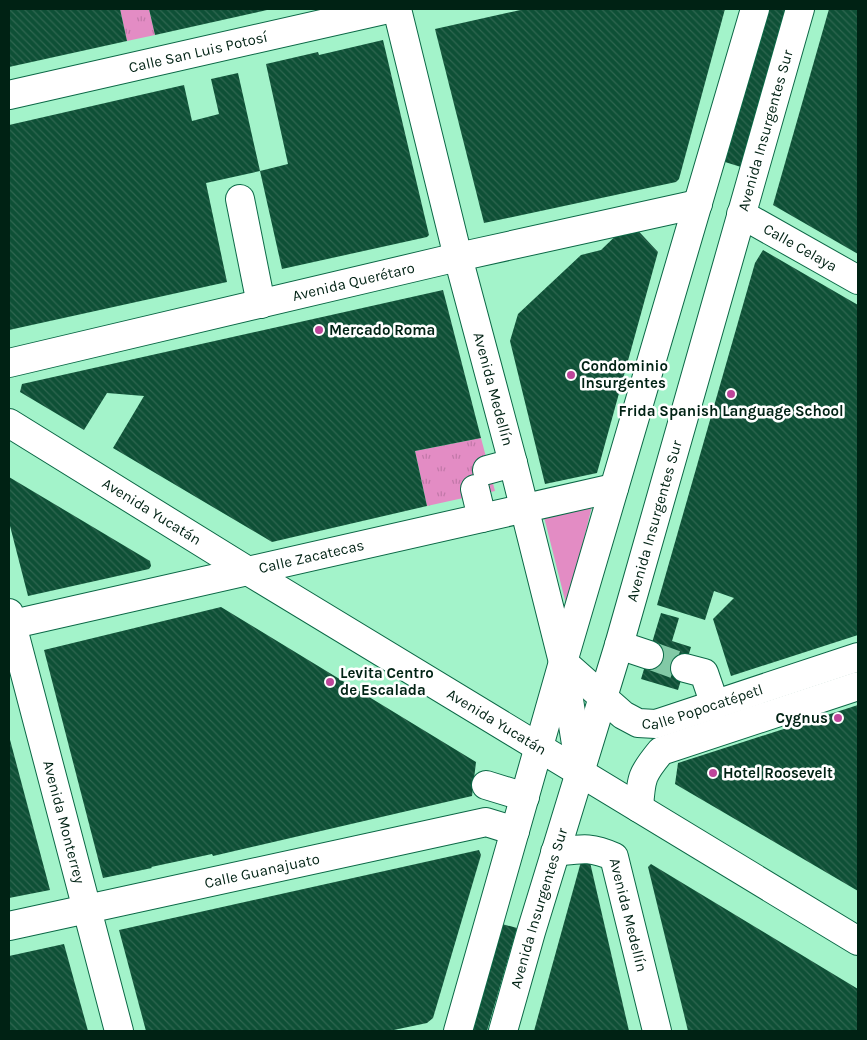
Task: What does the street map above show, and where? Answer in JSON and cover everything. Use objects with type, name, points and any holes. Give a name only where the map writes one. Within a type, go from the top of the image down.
[{"type":"main road","name":"Calle San Luis Potosí","points":[[9,95],[388,9]]},
{"type":"main road","name":"Avenida Medellín","points":[[397,9],[458,257],[513,462],[563,662],[580,772]]},
{"type":"main road","points":[[457,1031],[563,662],[755,9]]},
{"type":"main road","name":"Avenida Insurgentes Sur","points":[[502,1031],[618,645],[800,9]]},
{"type":"main road","points":[[240,199],[261,304]]},
{"type":"main road","name":"Avenida Querétaro","points":[[9,363],[458,257],[698,204]]},
{"type":"main road","name":"Calle Celaya","points":[[741,214],[858,280]]},
{"type":"main road","name":"Avenida Yucatán","points":[[9,424],[858,941]]},
{"type":"main road","points":[[482,518],[481,480],[513,462]]},
{"type":"main road","name":"Calle Zacatecas","points":[[10,621],[248,571],[614,488]]},
{"type":"main road","name":"Avenida Monterrey","points":[[10,621],[119,1031]]},
{"type":"main road","points":[[618,645],[649,655]]},
{"type":"main road","name":"Calle Popocatépetl","points":[[563,662],[623,716],[645,724],[656,724],[858,657]]},
{"type":"main road","points":[[685,668],[704,673],[714,705]]},
{"type":"main road","name":"Calle Popocatépetl","points":[[638,808],[640,781],[647,768],[661,751],[858,686]]},
{"type":"main road","points":[[486,786],[525,797]]},
{"type":"main road","name":"Calle Guanajuato","points":[[9,926],[486,822],[515,832]]},
{"type":"main road","name":"Avenida Medellín","points":[[555,852],[588,848],[599,850],[614,857],[657,1031]]},
{"type":"green space","points":[[120,9],[149,9],[155,35],[127,41]]},
{"type":"green space","points":[[481,438],[495,491],[427,506],[415,451]]},
{"type":"green space","points":[[593,502],[567,608],[543,513]]},
{"type":"building","points":[[9,9],[120,9],[127,41],[9,67]]},
{"type":"building","points":[[149,9],[267,9],[267,10],[155,35]]},
{"type":"building","points":[[525,9],[725,9],[679,179],[676,182],[484,223],[435,29]]},
{"type":"building","points":[[769,9],[786,9],[741,167],[725,162]]},
{"type":"building","points":[[829,9],[858,9],[858,254],[773,205]]},
{"type":"building","points":[[383,40],[429,235],[282,269],[260,171],[288,164],[266,64],[318,52],[319,55]]},
{"type":"building","points":[[238,73],[260,171],[206,183],[227,282],[9,330],[9,125],[184,85],[192,121],[219,114],[211,79]]},
{"type":"building","name":"Condominio Insurgentes","points":[[630,222],[658,252],[597,473],[545,484],[510,341],[518,314],[581,255],[601,250]]},
{"type":"building","points":[[763,250],[858,305],[858,635],[731,676],[713,619],[734,598],[714,591],[705,620],[657,605],[755,263]]},
{"type":"building","points":[[443,290],[481,438],[415,451],[427,506],[272,542],[113,448],[144,396],[107,393],[84,430],[20,392],[22,384]]},
{"type":"building","points":[[9,477],[150,561],[151,566],[149,569],[28,596],[9,522]]},
{"type":"building","points":[[221,607],[476,762],[472,796],[213,856],[212,854],[103,878],[44,650]]},
{"type":"building","points":[[661,613],[679,618],[672,641],[691,647],[678,690],[641,679]]},
{"type":"building","points":[[858,705],[858,891],[675,784],[678,763]]},
{"type":"building","points":[[9,736],[50,890],[9,898]]},
{"type":"building","points":[[479,850],[481,855],[433,1018],[427,1023],[389,1031],[146,1031],[119,930]]},
{"type":"building","points":[[582,858],[589,858],[629,1031],[534,1031]]},
{"type":"building","points":[[651,864],[858,989],[858,1031],[688,1031],[648,867]]},
{"type":"building","points":[[502,924],[517,928],[487,1031],[471,1031]]},
{"type":"building","points":[[64,944],[88,1031],[9,1031],[9,956]]},
{"type":"tunnel","points":[[649,655],[685,668]]},
{"type":"place","name":"Mercado Roma","points":[[319,330]]},
{"type":"place","name":"Condominio Insurgentes","points":[[571,375]]},
{"type":"place","name":"Frida Spanish Language School","points":[[731,394]]},
{"type":"place","name":"Levita Centro de Escalada","points":[[330,682]]},
{"type":"place","name":"Cygnus","points":[[838,718]]},
{"type":"place","name":"Hotel Roosevelt","points":[[713,773]]}]
